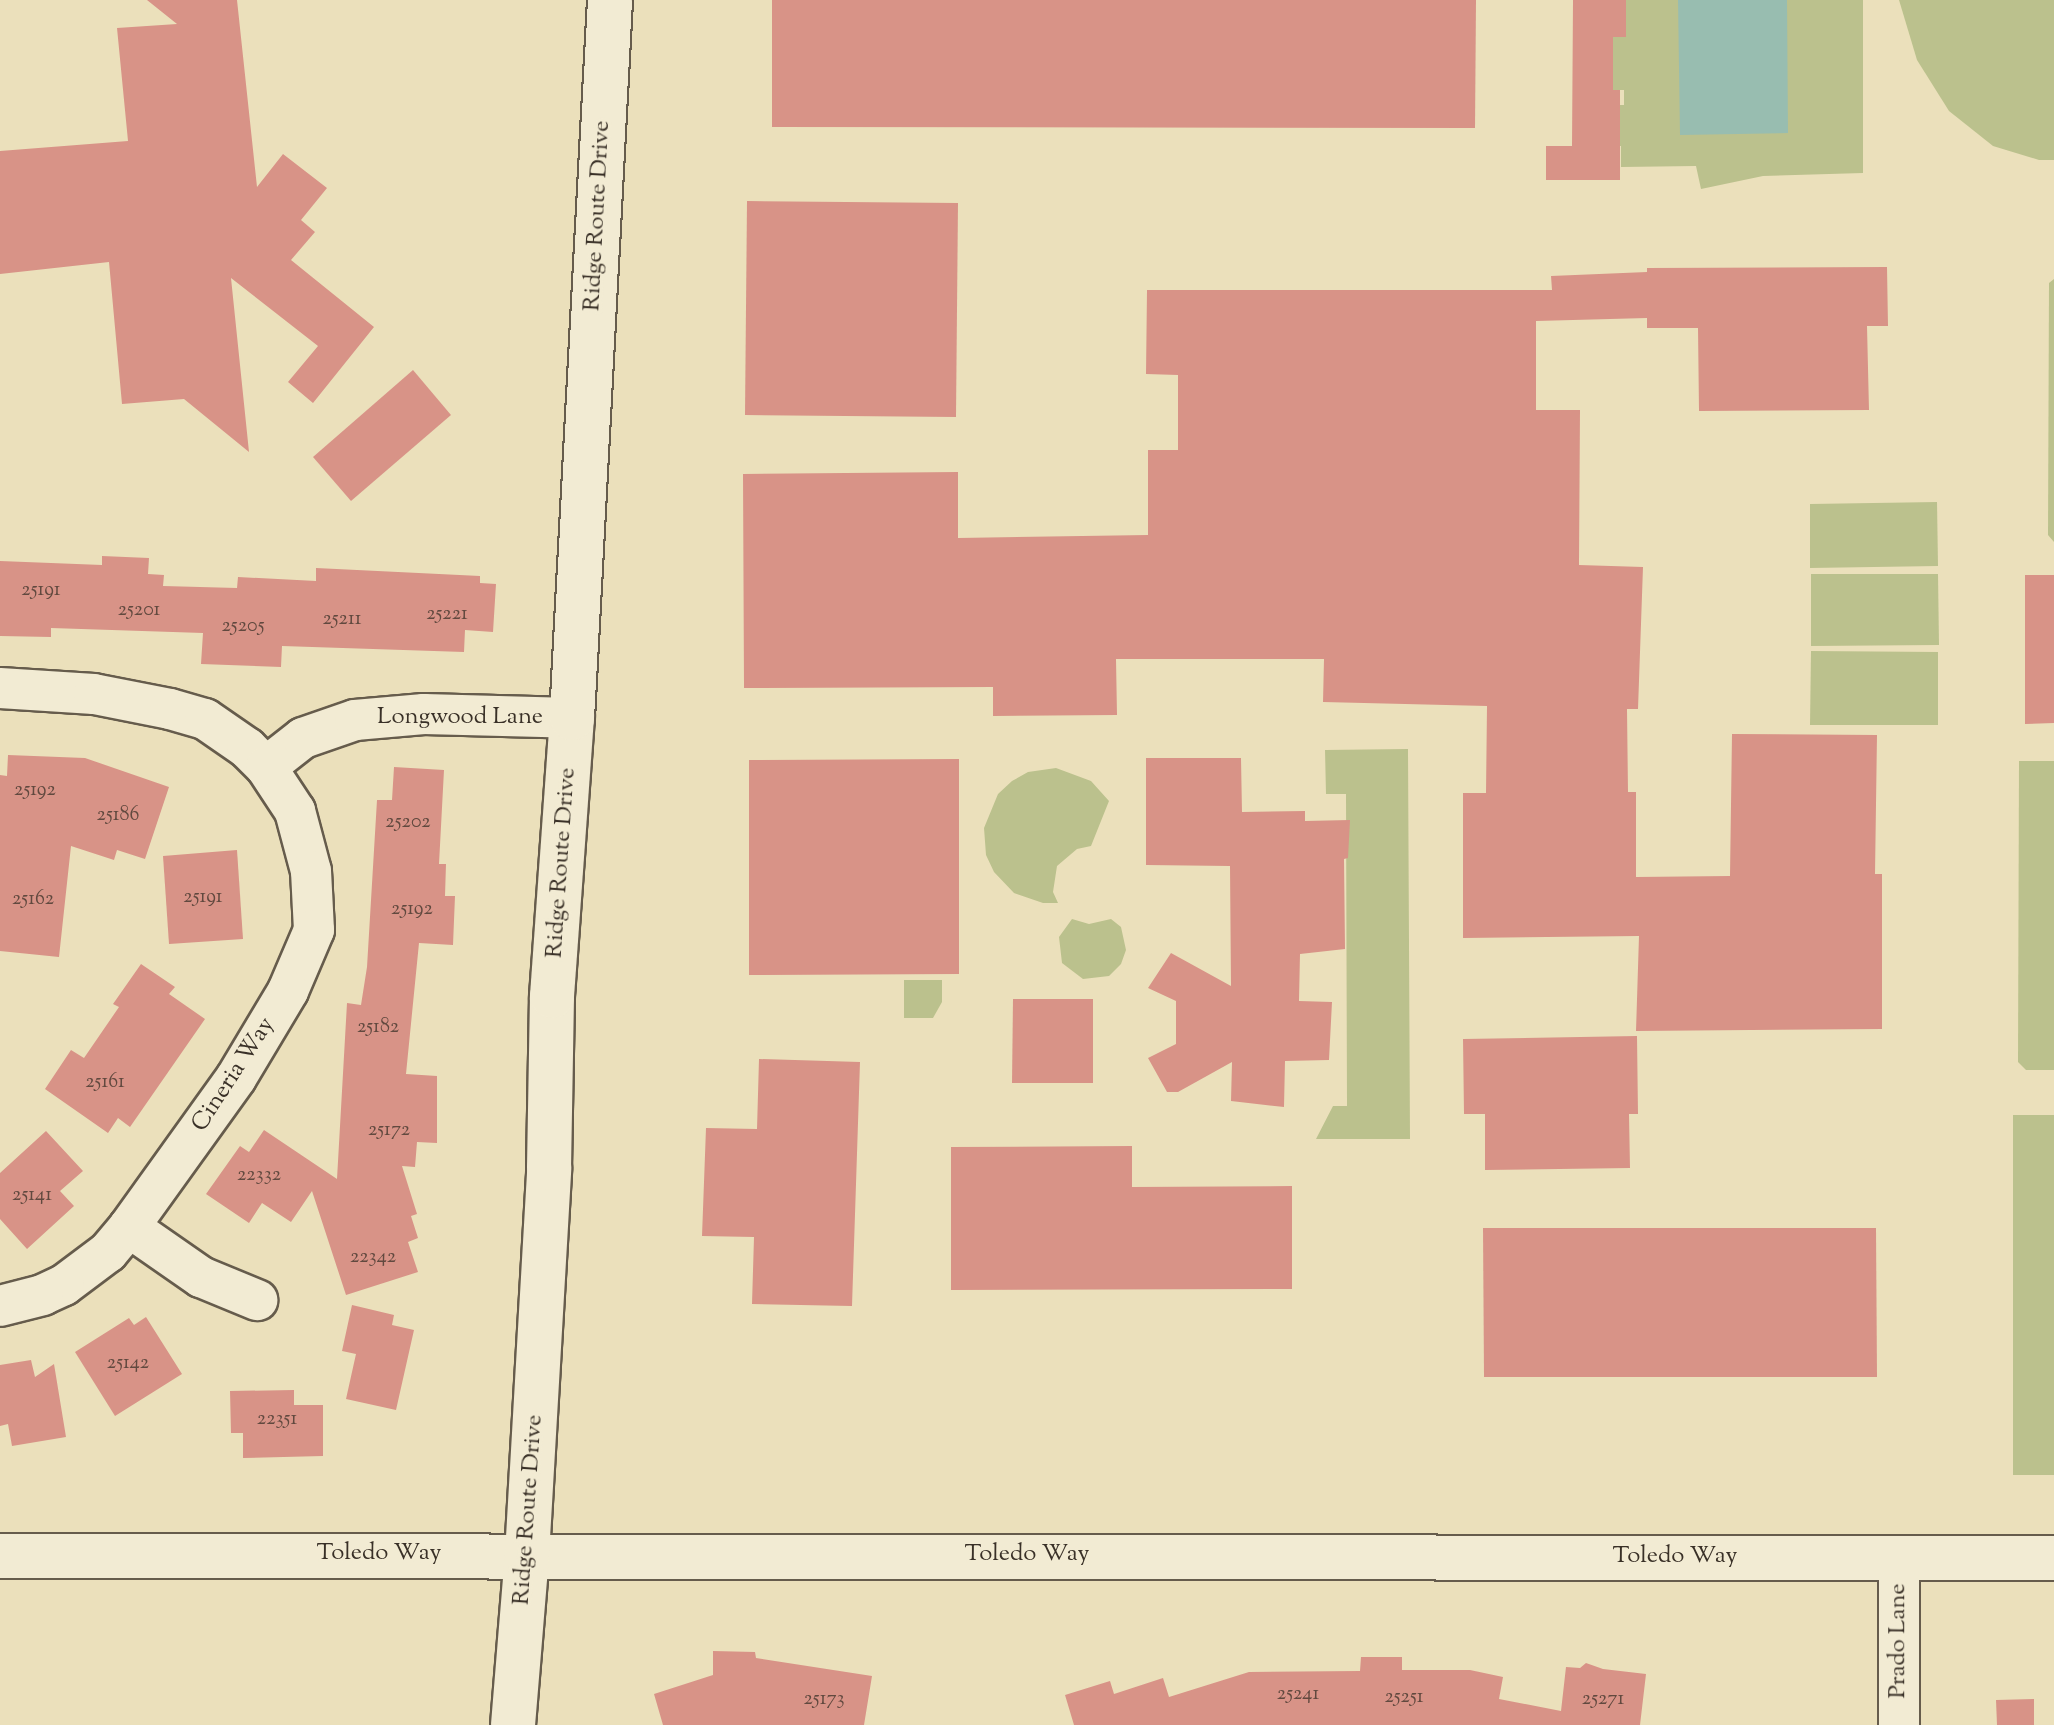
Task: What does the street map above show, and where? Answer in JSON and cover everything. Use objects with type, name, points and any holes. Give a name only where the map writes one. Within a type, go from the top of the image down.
[{"type":"main road","name":"Ridge Route Drive","points":[[513,1725],[527,1555],[549,1168],[552,996],[572,718],[610,0]]},
{"type":"main road","name":"Toledo Way","points":[[0,1556],[2054,1558]]},
{"type":"street","name":"Cineria Way","points":[[0,688],[94,694],[205,719],[247,748],[266,767],[295,811],[305,841],[314,900],[314,930],[288,991],[236,1078],[129,1227],[108,1252],[73,1279],[43,1295],[0,1306]]},
{"type":"street","name":"Longwood Lane","points":[[266,767],[303,738],[355,720],[424,714],[572,718]]},
{"type":"street","points":[[129,1227],[201,1277],[257,1300]]},
{"type":"street","name":"Prado Lane","points":[[1899,1557],[1899,1725]]},
{"type":"green space","points":[[1626,0],[1863,0],[1863,173],[1763,176],[1701,189],[1696,166],[1621,167],[1621,146],[1613,146],[1613,105],[1624,105],[1624,90],[1613,90],[1613,37],[1626,37]]},
{"type":"green space","points":[[1899,0],[2054,0],[2054,160],[2039,160],[1993,146],[1949,111],[1917,60]]},
{"type":"green space","points":[[2054,279],[2054,542],[2048,535],[2049,283]]},
{"type":"green space","points":[[1937,502],[1938,566],[1810,568],[1810,504]]},
{"type":"green space","points":[[1811,574],[1938,574],[1939,645],[1811,646]]},
{"type":"green space","points":[[1811,651],[1938,652],[1938,725],[1810,725]]},
{"type":"green space","points":[[1408,749],[1410,1139],[1316,1139],[1333,1106],[1347,1106],[1346,794],[1326,794],[1325,750]]},
{"type":"green space","points":[[2019,761],[2054,761],[2054,1070],[2026,1070],[2018,1062]]},
{"type":"green space","points":[[1056,768],[1091,781],[1109,801],[1091,846],[1077,849],[1057,866],[1053,892],[1058,903],[1043,903],[1014,893],[994,872],[986,855],[984,828],[998,794],[1012,781],[1028,772]]},
{"type":"green space","points":[[1072,919],[1089,924],[1111,919],[1121,927],[1126,950],[1121,964],[1109,976],[1083,979],[1062,963],[1059,937]]},
{"type":"green space","points":[[904,980],[942,980],[942,1002],[933,1018],[904,1018]]},
{"type":"green space","points":[[2013,1115],[2054,1115],[2054,1475],[2013,1475]]},
{"type":"water","points":[[1678,0],[1787,0],[1788,133],[1680,135]]},
{"type":"building","points":[[147,0],[237,0],[257,187],[283,154],[327,188],[301,220],[315,232],[291,260],[374,327],[313,403],[288,382],[318,346],[231,278],[249,452],[184,399],[122,404],[109,262],[0,274],[0,151],[128,141],[117,28],[177,24]]},
{"type":"building","points":[[772,0],[1476,0],[1475,128],[772,127]]},
{"type":"building","points":[[1573,0],[1626,0],[1626,37],[1613,37],[1613,90],[1620,90],[1620,180],[1546,180],[1546,146],[1572,146]]},
{"type":"building","points":[[747,201],[958,203],[956,417],[745,415]]},
{"type":"building","points":[[1887,267],[1888,326],[1867,326],[1869,410],[1699,411],[1698,328],[1647,328],[1647,318],[1536,321],[1536,410],[1580,410],[1579,565],[1643,567],[1638,709],[1627,709],[1628,792],[1636,792],[1636,877],[1730,876],[1732,734],[1877,735],[1875,874],[1882,874],[1882,1029],[1636,1031],[1639,936],[1463,938],[1463,793],[1486,793],[1487,706],[1323,702],[1324,659],[1116,659],[1117,715],[993,716],[993,687],[744,688],[743,474],[958,472],[958,538],[1148,535],[1148,450],[1178,450],[1178,375],[1146,374],[1147,290],[1552,290],[1551,276],[1647,272],[1647,268]]},
{"type":"building","points":[[413,370],[451,415],[351,501],[313,457]]},
{"type":"building","points":[[102,556],[149,558],[148,574],[164,575],[163,586],[237,588],[238,577],[316,581],[316,568],[480,576],[480,583],[496,584],[493,632],[465,630],[464,652],[282,646],[281,667],[201,664],[203,633],[51,628],[51,637],[0,636],[0,561],[102,565]]},
{"type":"building","points":[[2025,575],[2054,575],[2054,723],[2025,724]]},
{"type":"building","points":[[8,755],[85,758],[169,787],[145,859],[117,850],[114,860],[71,846],[59,957],[0,951],[0,775],[7,776]]},
{"type":"building","points":[[1146,758],[1241,758],[1242,812],[1305,811],[1305,821],[1350,820],[1348,858],[1344,859],[1345,949],[1300,954],[1299,1001],[1332,1002],[1329,1060],[1285,1061],[1284,1107],[1231,1101],[1232,1062],[1178,1092],[1167,1092],[1148,1058],[1176,1044],[1176,1001],[1148,988],[1171,953],[1231,986],[1230,866],[1146,865]]},
{"type":"building","points":[[959,759],[959,974],[749,975],[749,760]]},
{"type":"building","points":[[394,767],[444,770],[439,864],[446,864],[445,896],[455,896],[453,945],[419,943],[406,1074],[437,1076],[437,1143],[417,1142],[415,1167],[402,1166],[417,1214],[411,1216],[418,1238],[408,1242],[418,1272],[346,1295],[312,1191],[291,1222],[262,1203],[249,1223],[206,1194],[240,1146],[249,1152],[264,1130],[337,1179],[347,1003],[361,1005],[367,967],[377,800],[392,800]]},
{"type":"building","points":[[237,850],[243,939],[169,944],[163,856]]},
{"type":"building","points":[[141,964],[175,987],[169,994],[205,1019],[130,1127],[118,1118],[108,1133],[45,1089],[71,1050],[84,1058],[119,1007],[113,1004]]},
{"type":"building","points":[[1013,999],[1093,999],[1093,1083],[1012,1083]]},
{"type":"building","points":[[1637,1036],[1638,1114],[1629,1114],[1630,1168],[1485,1170],[1485,1114],[1464,1114],[1463,1039]]},
{"type":"building","points":[[759,1059],[860,1062],[852,1306],[752,1304],[754,1237],[702,1236],[706,1128],[757,1129]]},
{"type":"building","points":[[46,1131],[83,1171],[60,1191],[74,1206],[27,1249],[0,1219],[0,1173]]},
{"type":"building","points":[[1132,1146],[1132,1187],[1292,1186],[1292,1289],[951,1290],[951,1147]]},
{"type":"building","points":[[1483,1228],[1876,1228],[1877,1377],[1484,1377]]},
{"type":"building","points":[[352,1305],[394,1315],[392,1325],[414,1330],[396,1410],[346,1399],[356,1354],[342,1351]]},
{"type":"building","points":[[146,1317],[182,1374],[115,1416],[75,1352],[129,1318],[134,1325]]},
{"type":"building","points":[[31,1360],[35,1377],[54,1364],[66,1437],[12,1446],[8,1424],[0,1426],[0,1365]]},
{"type":"building","points":[[294,1390],[294,1405],[323,1405],[323,1456],[243,1458],[243,1433],[231,1433],[230,1391]]},
{"type":"building","points":[[713,1651],[755,1652],[756,1658],[872,1676],[864,1725],[663,1725],[654,1694],[713,1675]]},
{"type":"building","points":[[1361,1657],[1402,1657],[1402,1670],[1470,1670],[1503,1677],[1499,1699],[1561,1711],[1566,1667],[1580,1668],[1586,1663],[1603,1669],[1646,1674],[1640,1725],[1074,1725],[1065,1695],[1110,1681],[1114,1694],[1163,1678],[1169,1697],[1249,1672],[1360,1671]]},
{"type":"building","points":[[2034,1699],[2034,1725],[1997,1725],[1996,1700]]}]
